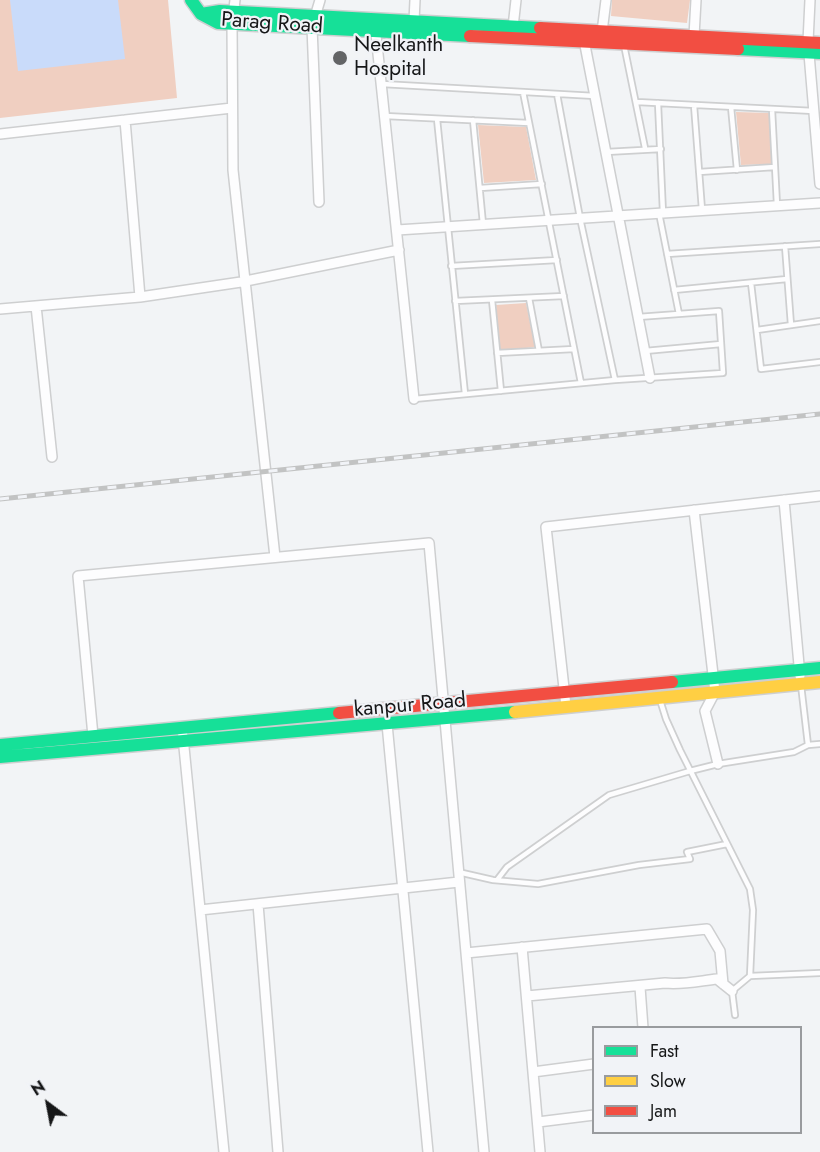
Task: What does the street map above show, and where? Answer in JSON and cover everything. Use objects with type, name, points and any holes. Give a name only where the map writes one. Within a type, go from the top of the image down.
[{"type":"street","name":"Parag Road","points":[[191,0],[201,15],[218,23],[233,12],[314,22],[583,35],[602,32],[694,36],[814,48]]},
{"type":"street","points":[[319,202],[314,22],[320,0]]},
{"type":"street","points":[[414,21],[415,0]]},
{"type":"street","points":[[513,27],[516,0]]},
{"type":"street","points":[[602,32],[606,0]]},
{"type":"street","points":[[694,36],[696,0]]},
{"type":"street","points":[[810,0],[814,48],[814,111],[820,184]]},
{"type":"street","points":[[233,12],[232,170],[275,557]]},
{"type":"street","name":"Parag Road","points":[[375,25],[414,21],[513,27],[583,35],[623,43],[814,48]]},
{"type":"street","points":[[375,25],[414,399]]},
{"type":"street","points":[[583,35],[650,378]]},
{"type":"street","points":[[0,134],[232,108]]},
{"type":"street","points":[[125,120],[140,297]]},
{"type":"street","points":[[397,230],[820,203]]},
{"type":"street","points":[[0,309],[140,297],[245,280],[399,250]]},
{"type":"street","points":[[36,306],[52,457]]},
{"type":"street","points":[[566,706],[546,526],[820,496]]},
{"type":"street","points":[[784,500],[801,684]]},
{"type":"street","points":[[693,510],[715,692],[705,711],[717,764]]},
{"type":"street","points":[[93,736],[78,576],[429,543],[484,1152]]},
{"type":"street","name":"kanpur Road","points":[[0,745],[820,668]]},
{"type":"street","points":[[0,757],[820,682]]},
{"type":"street","points":[[387,723],[428,1152]]},
{"type":"street","points":[[182,727],[224,1152]]},
{"type":"street","points":[[200,910],[459,882]]},
{"type":"street","points":[[258,904],[278,1152]]},
{"type":"street","points":[[465,953],[707,929],[720,951],[723,984]]},
{"type":"street","points":[[522,946],[540,1152]]},
{"type":"street","points":[[527,996],[665,983],[680,985],[717,979],[732,991]]},
{"type":"street","points":[[640,987],[643,1026]]},
{"type":"street","points":[[533,1072],[592,1065]]},
{"type":"street","points":[[538,1122],[592,1115]]},
{"type":"lane","points":[[623,43],[645,148]]},
{"type":"lane","points":[[382,84],[595,96]]},
{"type":"lane","points":[[523,92],[581,383]]},
{"type":"lane","points":[[557,94],[580,218],[615,380]]},
{"type":"lane","points":[[637,102],[814,111]]},
{"type":"lane","points":[[658,104],[661,213],[678,314]]},
{"type":"lane","points":[[694,105],[702,210]]},
{"type":"lane","points":[[731,107],[737,170]]},
{"type":"lane","points":[[772,109],[777,206]]},
{"type":"lane","points":[[385,116],[529,123]]},
{"type":"lane","points":[[438,119],[465,394]]},
{"type":"lane","points":[[474,120],[483,224]]},
{"type":"lane","points":[[606,152],[645,148],[661,149]]},
{"type":"lane","points":[[699,172],[775,167]]},
{"type":"lane","points":[[480,188],[542,184]]},
{"type":"lane","points":[[667,254],[820,244]]},
{"type":"lane","points":[[785,246],[791,325]]},
{"type":"lane","points":[[451,266],[557,260]]},
{"type":"lane","points":[[674,290],[787,279]]},
{"type":"lane","points":[[752,283],[761,369],[820,362]]},
{"type":"lane","points":[[455,301],[564,296]]},
{"type":"lane","points":[[529,298],[539,351]]},
{"type":"lane","points":[[492,300],[501,391]]},
{"type":"lane","points":[[414,399],[615,380],[723,374],[719,311],[638,317]]},
{"type":"lane","points":[[757,330],[820,321]]},
{"type":"lane","points":[[645,351],[721,344]]},
{"type":"lane","points":[[497,353],[574,349]]},
{"type":"lane","points":[[801,684],[808,745]]},
{"type":"lane","points":[[660,698],[666,719],[690,771],[750,889],[753,910],[750,976]]},
{"type":"lane","points":[[497,880],[507,867],[609,795],[717,764],[794,752],[808,745],[820,744]]},
{"type":"lane","points":[[458,872],[497,880],[538,884],[639,865],[690,859],[687,852],[727,844]]},
{"type":"lane","points":[[735,1015],[732,991],[750,976],[820,973]]},
{"type":"shaded area","points":[[0,0],[168,0],[177,98],[0,118]]},
{"type":"shaded area","points":[[612,0],[690,0],[687,23],[611,16]]},
{"type":"shaded area","points":[[736,112],[769,113],[772,164],[741,165]]},
{"type":"shaded area","points":[[478,125],[526,127],[536,180],[484,183]]},
{"type":"shaded area","points":[[526,303],[535,347],[500,351],[496,305]]},
{"type":"water","points":[[10,0],[118,0],[125,59],[18,71]]},
{"type":"railway","points":[[0,499],[820,414]]},
{"type":"traffic: fast","points":[[191,0],[201,14],[218,23],[470,36]]},
{"type":"traffic: fast","points":[[201,14],[220,11],[540,28]]},
{"type":"traffic: fast","points":[[738,49],[820,53]]},
{"type":"traffic: fast","points":[[672,682],[820,668]]},
{"type":"traffic: fast","points":[[0,757],[515,712]]},
{"type":"traffic: fast","points":[[0,745],[339,713]]},
{"type":"traffic: slow","points":[[515,712],[820,682]]},
{"type":"traffic: jam","points":[[540,28],[820,43]]},
{"type":"traffic: jam","points":[[470,36],[738,49]]},
{"type":"traffic: jam","points":[[339,713],[672,682]]},
{"type":"place","name":"Neelkanth Hospital","points":[[340,58]]}]
